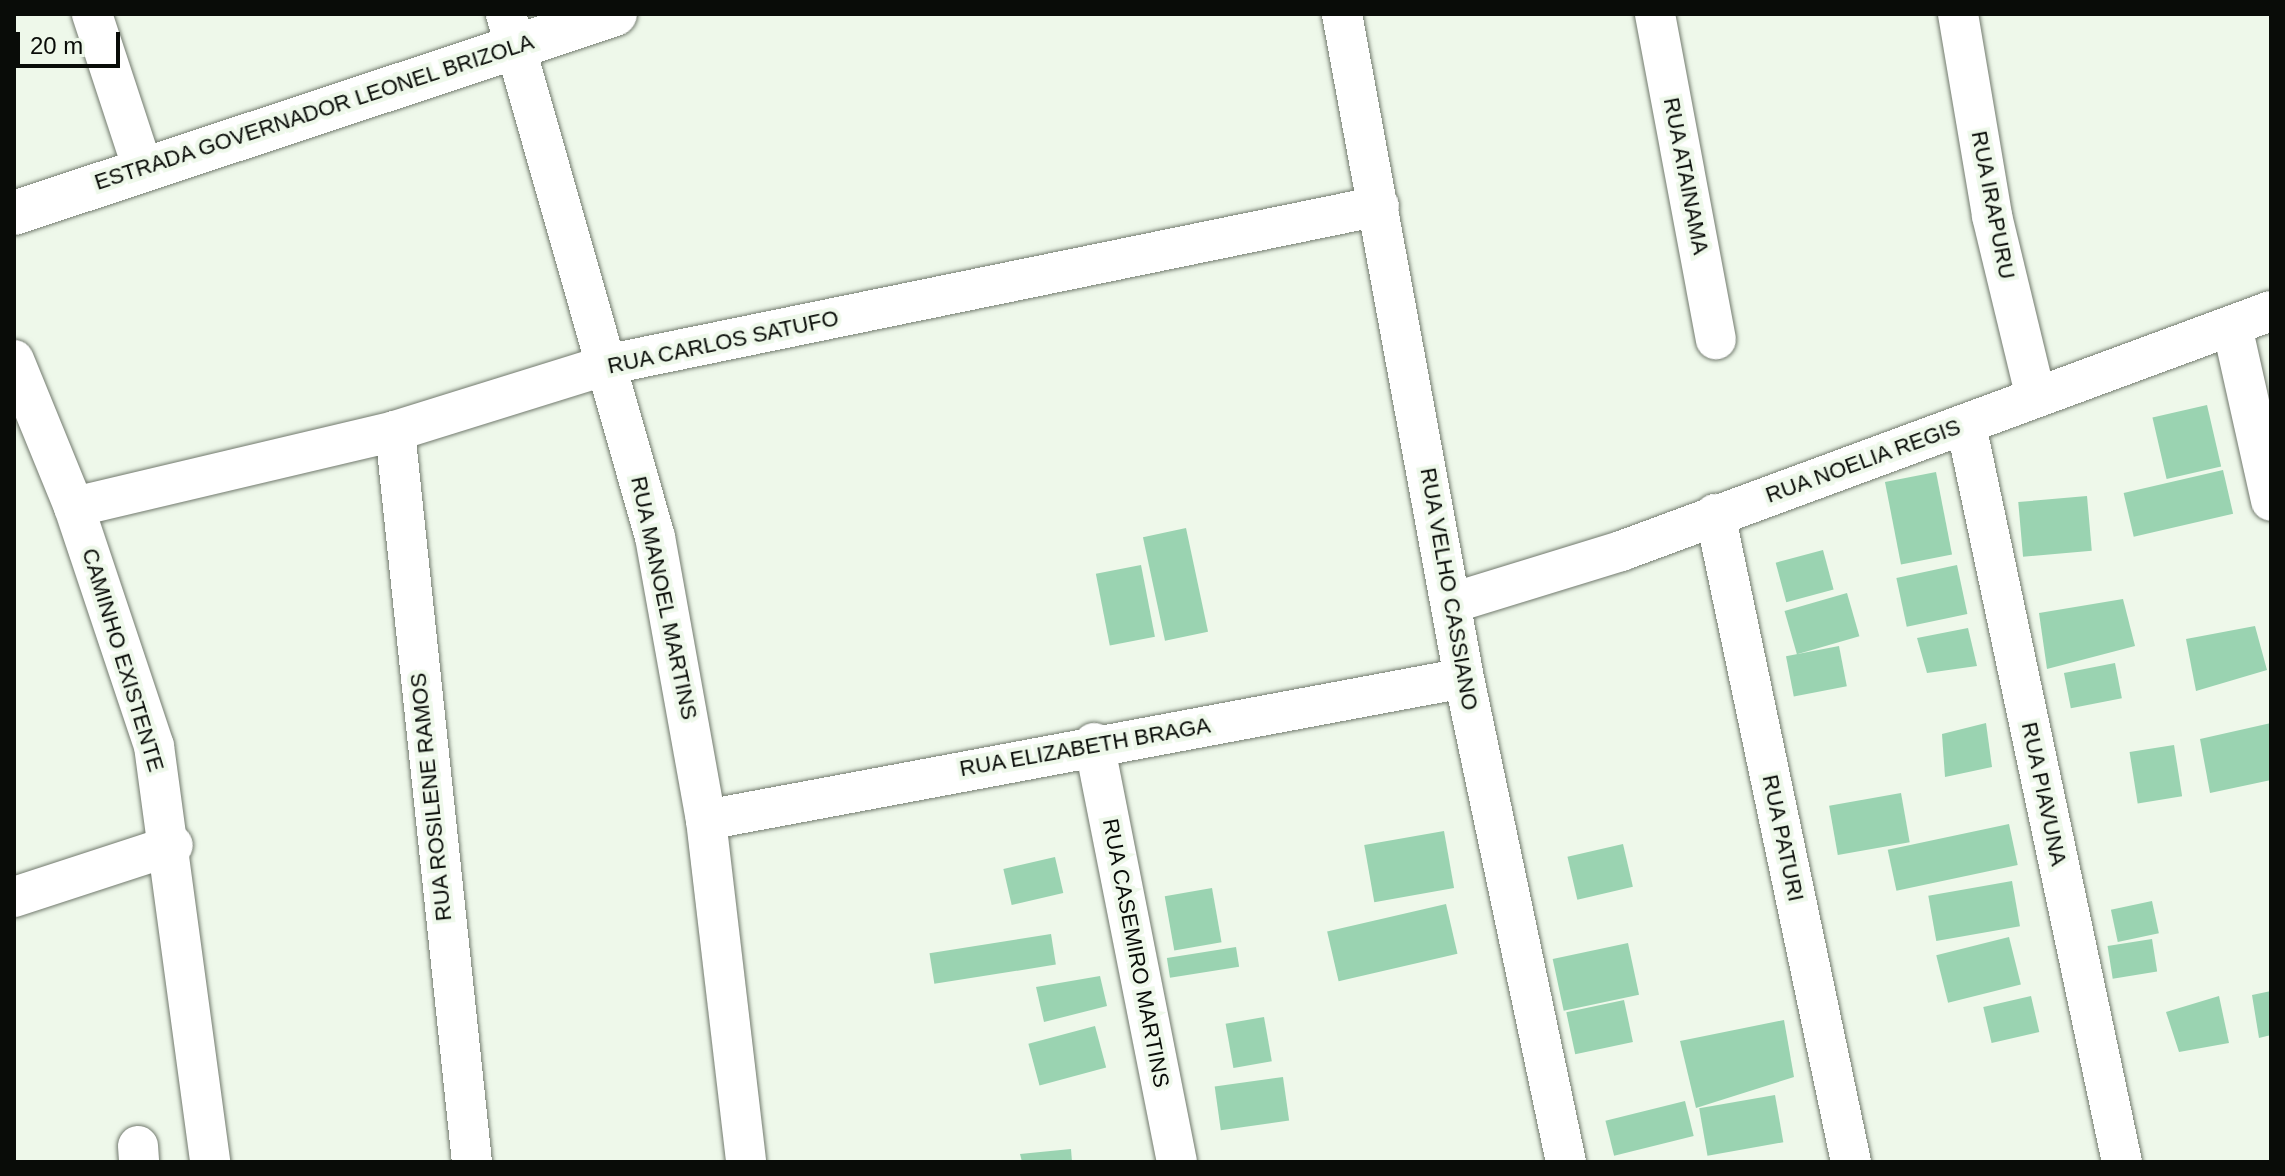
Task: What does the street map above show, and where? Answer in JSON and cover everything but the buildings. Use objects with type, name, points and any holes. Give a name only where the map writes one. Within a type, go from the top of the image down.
[{"type":"main road","name":"ESTRADA GOVERNADOR LEONEL BRIZOLA","points":[[14,213],[513,30],[615,14]]},
{"type":"street","points":[[92,14],[142,166]]},
{"type":"street","name":"RUA VELHO CASSIANO","points":[[1342,14],[1464,678],[1566,1162]]},
{"type":"street","name":"RUA ATAINAMA","points":[[1655,14],[1716,339]]},
{"type":"street","name":"RUA IRAPURU","points":[[1958,14],[1992,216],[2035,394]]},
{"type":"street","name":"RUA MANOEL MARTINS","points":[[513,30],[610,364],[655,537],[706,820],[746,1162]]},
{"type":"street","name":"RUA CARLOS SATUFO","points":[[74,507],[395,431],[610,364],[1379,206]]},
{"type":"street","name":"RUA NOELIA REGIS","points":[[1452,603],[1966,425],[2035,394],[2271,311]]},
{"type":"street","points":[[2232,326],[2271,501]]},
{"type":"street","name":"CAMINHO EXISTENTE","points":[[14,360],[74,507],[140,698],[173,845],[210,1162]]},
{"type":"street","name":"RUA PIAVUNA","points":[[1966,425],[2122,1162]]},
{"type":"street","name":"RUA ROSILENE RAMOS","points":[[395,431],[472,1162]]},
{"type":"street","name":"RUA PATURI","points":[[1715,514],[1851,1162]]},
{"type":"street","name":"RUA ELIZABETH BRAGA","points":[[706,820],[1094,743],[1464,678]]},
{"type":"street","name":"RUA CASEMIRO MARTINS","points":[[1094,743],[1177,1162]]},
{"type":"street","points":[[14,897],[173,845]]}]
